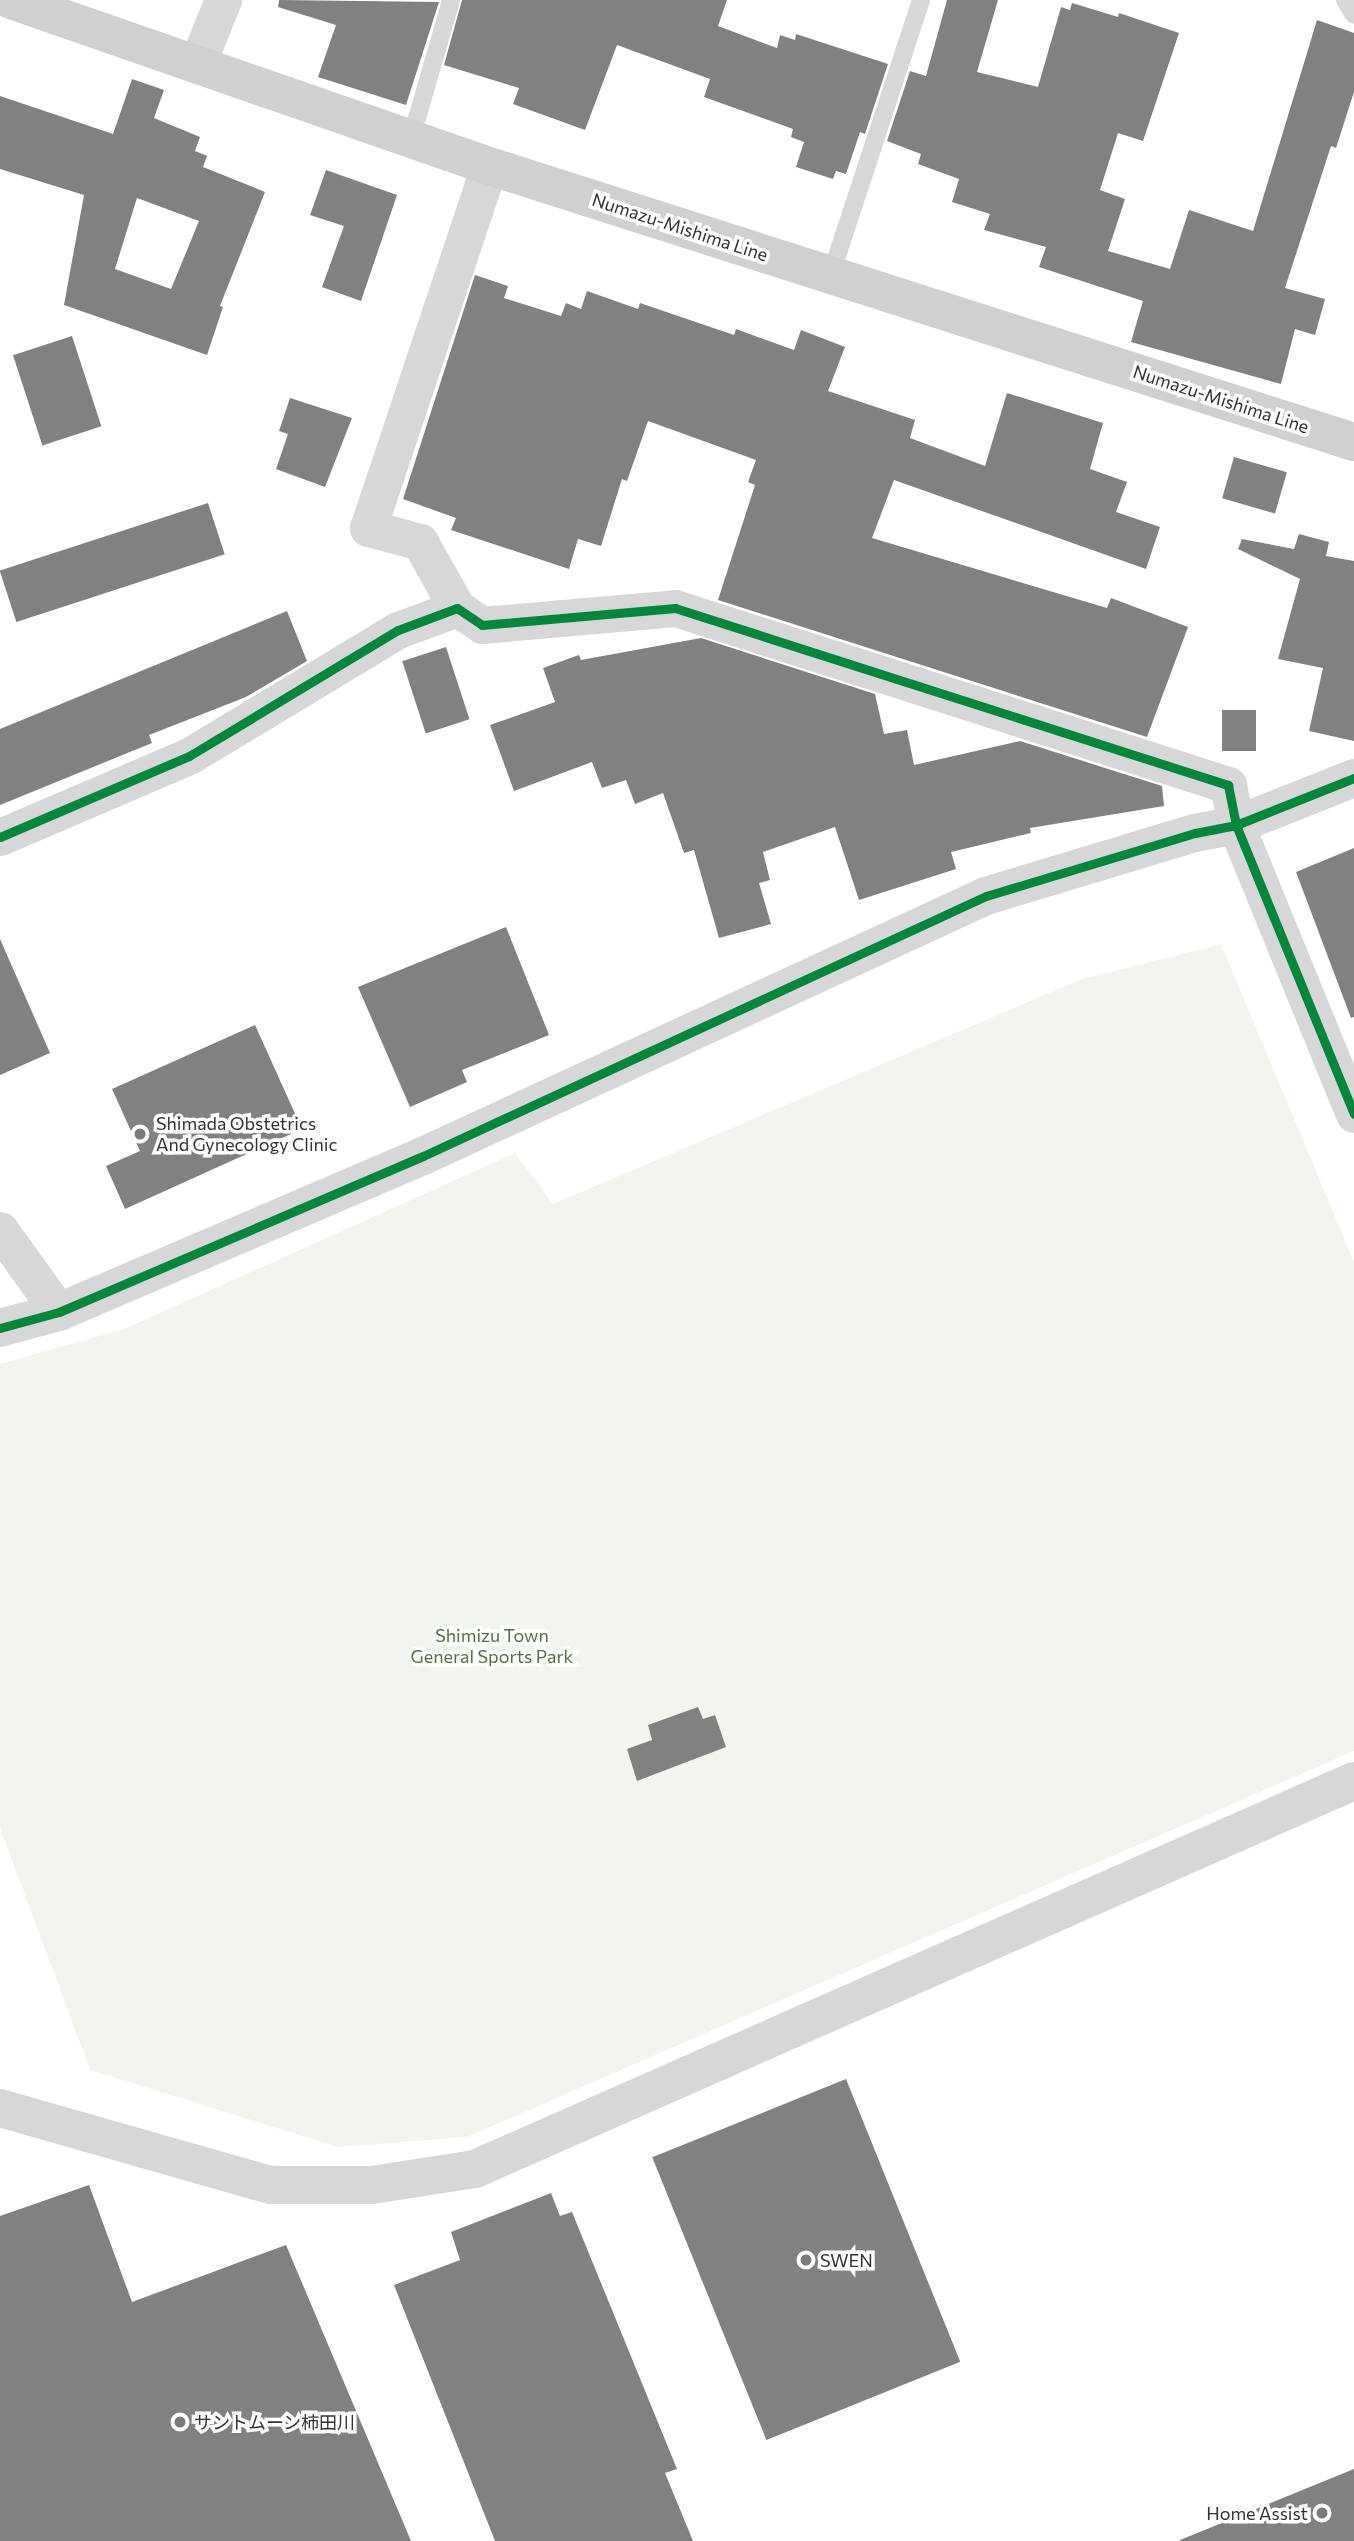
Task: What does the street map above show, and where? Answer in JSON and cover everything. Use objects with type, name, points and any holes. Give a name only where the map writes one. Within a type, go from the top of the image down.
[{"type":"main road","name":"Numazu-Mishima Line","points":[[11,0],[489,166],[1354,442]]},
{"type":"street","points":[[197,64],[223,0]]},
{"type":"street","points":[[489,166],[368,528],[419,542],[457,608],[482,625],[675,608],[1228,785],[1236,825],[1354,1114]]},
{"type":"street","points":[[0,837],[189,756],[398,630],[457,608]]},
{"type":"street","points":[[0,1328],[59,1312],[423,1156],[986,897],[1195,833],[1236,825],[1354,778]]},
{"type":"street","points":[[0,1230],[59,1312]]},
{"type":"street","points":[[0,2108],[271,2185],[372,2185],[475,2169],[1354,1781]]},
{"type":"lane","points":[[411,139],[451,0]]},
{"type":"lane","points":[[831,274],[921,0]]},
{"type":"lane","points":[[1345,0],[1354,15]]},
{"type":"green space","name":"Shimizu Town General Sports Park","points":[[1221,944],[1354,1262],[1354,1751],[467,2137],[338,2147],[90,2070],[0,1828],[0,1364],[124,1329],[515,1153],[553,1204],[1082,979]]},
{"type":"building","points":[[279,0],[439,2],[406,105],[318,77],[336,25],[278,7]]},
{"type":"building","points":[[462,0],[727,0],[718,26],[777,48],[780,35],[795,40],[796,34],[888,64],[865,134],[860,132],[846,174],[836,171],[833,179],[796,167],[804,142],[791,137],[793,129],[704,97],[710,79],[617,45],[585,130],[513,104],[519,88],[444,65]]},
{"type":"building","points":[[947,0],[998,0],[977,72],[1038,87],[1061,7],[1070,10],[1072,3],[1118,17],[1119,13],[1179,33],[1143,141],[1118,133],[1100,190],[1125,199],[1108,251],[1170,269],[1189,210],[1253,231],[1317,20],[1354,33],[1354,92],[1336,148],[1331,146],[1285,288],[1325,299],[1315,335],[1295,329],[1281,384],[1131,342],[1143,301],[1039,267],[1046,247],[984,230],[990,214],[952,202],[959,179],[918,164],[921,154],[887,141],[910,71],[926,76]]},
{"type":"building","points":[[132,79],[164,90],[154,118],[200,137],[195,151],[207,156],[203,167],[265,192],[220,306],[223,307],[207,355],[64,305],[84,195],[0,169],[0,96],[113,134]],"holes":[[[137,198],[199,221],[171,289],[115,269]]]},
{"type":"building","points":[[326,170],[397,195],[361,301],[322,287],[344,226],[310,215]]},
{"type":"building","points":[[475,275],[508,286],[504,298],[561,316],[566,303],[581,309],[587,291],[638,309],[640,303],[734,335],[736,329],[794,350],[801,330],[845,347],[828,391],[915,420],[910,438],[985,466],[1007,393],[1103,423],[1090,469],[1127,482],[1116,512],[1160,527],[1146,569],[894,480],[872,538],[1107,608],[1111,598],[1188,627],[1147,737],[718,600],[755,485],[748,482],[756,460],[648,421],[627,481],[622,479],[601,546],[578,539],[569,569],[451,530],[456,518],[403,499]]},
{"type":"building","points":[[72,336],[101,426],[42,446],[13,355]]},
{"type":"building","points":[[290,398],[352,418],[325,487],[276,469],[288,434],[279,431]]},
{"type":"building","points":[[1234,457],[1287,472],[1275,513],[1222,498]]},
{"type":"building","points":[[208,503],[225,554],[16,622],[0,571]]},
{"type":"building","points":[[1299,534],[1329,542],[1326,556],[1354,561],[1354,741],[1309,731],[1323,668],[1278,659],[1300,579],[1238,549],[1242,539],[1294,549]]},
{"type":"building","points":[[287,611],[307,661],[246,697],[149,735],[152,743],[0,805],[0,729]]},
{"type":"building","points":[[701,638],[875,694],[884,734],[907,730],[914,765],[1020,741],[1162,786],[1164,806],[1030,828],[1031,833],[951,852],[956,869],[859,900],[835,827],[763,852],[770,880],[759,883],[771,924],[719,938],[694,850],[684,853],[663,793],[635,804],[626,780],[602,788],[592,762],[514,791],[490,725],[555,702],[543,668],[579,655],[581,660]]},
{"type":"building","points":[[446,647],[469,719],[426,733],[402,661]]},
{"type":"building","points":[[1222,710],[1256,710],[1256,751],[1222,751]]},
{"type":"building","points":[[1354,848],[1354,1017],[1351,1018],[1296,872]]},
{"type":"building","points":[[506,927],[549,1035],[462,1070],[467,1082],[410,1107],[358,987]]},
{"type":"building","points":[[0,939],[50,1053],[0,1075]]},
{"type":"building","points":[[255,1025],[302,1129],[125,1209],[106,1166],[140,1151],[112,1089]]},
{"type":"building","points":[[698,1707],[703,1719],[715,1715],[726,1747],[637,1781],[627,1749],[652,1740],[648,1725]]},
{"type":"building","name":"SWEN","points":[[846,2079],[960,2362],[766,2440],[652,2157]]},
{"type":"building","name":"サントムーン柿田川","points":[[89,2185],[132,2302],[286,2245],[411,2541],[0,2541],[0,2216]]},
{"type":"building","points":[[551,2193],[560,2216],[572,2212],[677,2469],[665,2473],[693,2541],[495,2541],[394,2285],[460,2260],[451,2232]]},
{"type":"building","points":[[1354,2469],[1354,2541],[1180,2541],[1180,2540]]},
{"type":"cycle path","points":[[0,837],[189,756],[398,630],[457,608],[482,625],[675,608],[1228,785],[1236,825],[1354,1114]]},
{"type":"cycle path","points":[[0,1328],[59,1312],[423,1156],[986,896],[1195,833],[1236,825],[1354,778]]},
{"type":"place","name":"Shimada Obstetrics And Gynecology Clinic","points":[[140,1134]]},
{"type":"place","name":"SWEN","points":[[806,2260]]},
{"type":"place","name":"サントムーン柿田川","points":[[180,2422]]},
{"type":"place","name":"Home Assist","points":[[1322,2513]]}]
